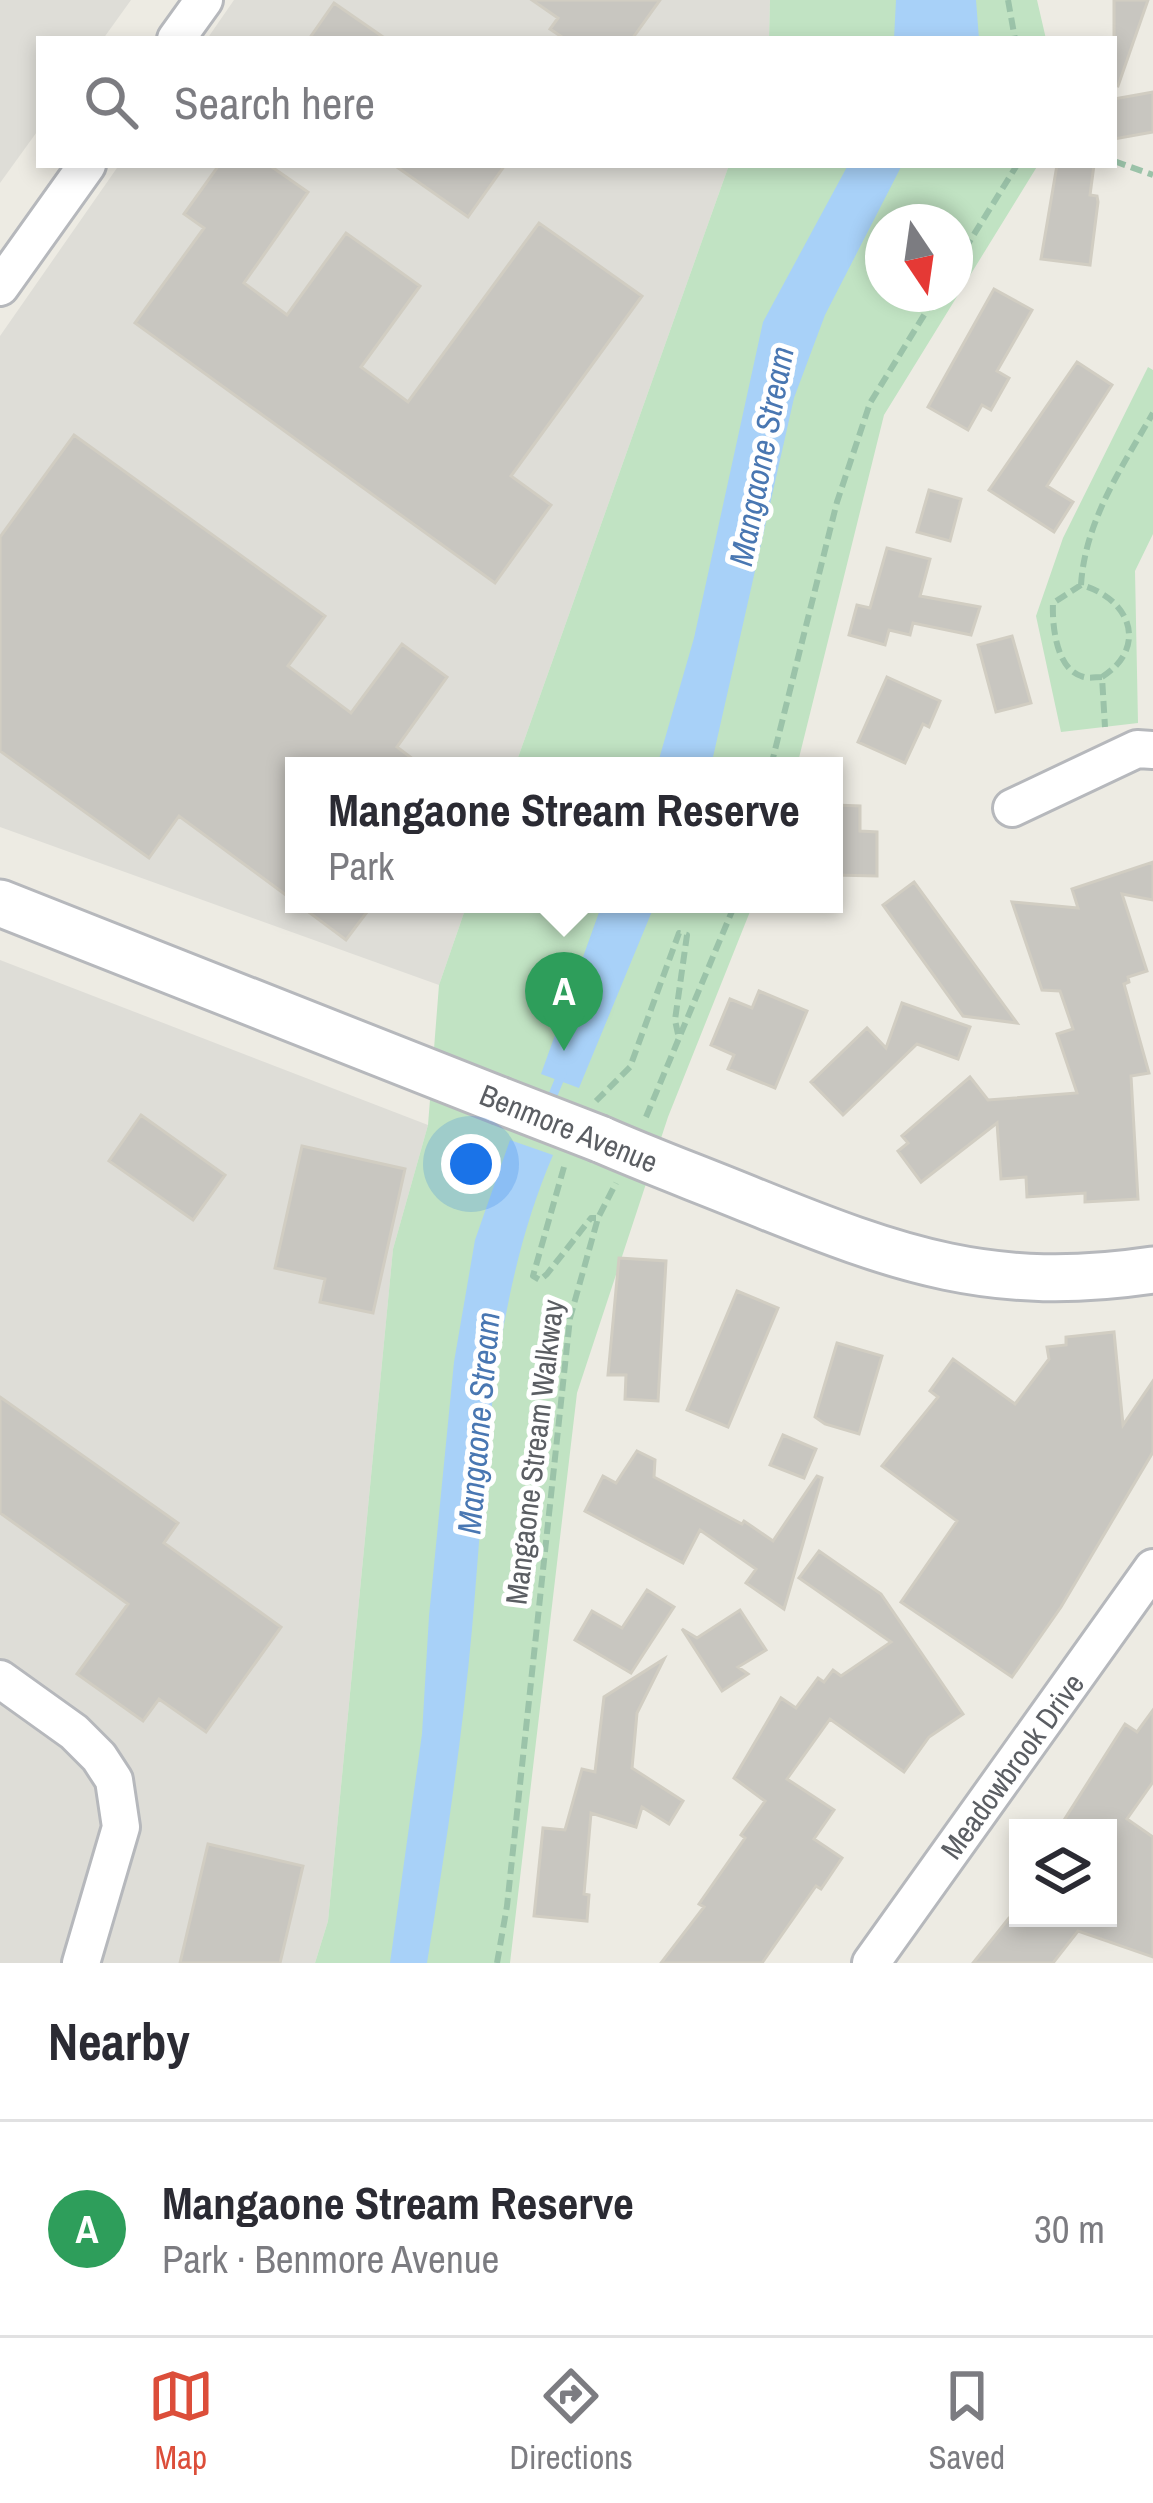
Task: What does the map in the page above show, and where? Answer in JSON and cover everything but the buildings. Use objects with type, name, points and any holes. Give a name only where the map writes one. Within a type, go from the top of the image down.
[{"type":"street","points":[[178,36],[204,0]]},
{"type":"street","points":[[0,287],[85,168]]},
{"type":"street","points":[[1012,808],[1137,753]]},
{"type":"street","name":"Benmore Avenue","points":[[0,903],[906,1259],[1039,1280],[1153,1270]]},
{"type":"street","name":"Meadowbrook Drive","points":[[872,1963],[1153,1568]]},
{"type":"street","points":[[0,1679],[74,1732],[114,1780],[121,1827],[81,1963]]},
{"type":"path","points":[[1008,0],[1014,36]]},
{"type":"path","points":[[1117,162],[1153,175]]},
{"type":"path","points":[[973,237],[1015,168]]},
{"type":"path","points":[[773,757],[837,502],[870,403],[926,312]]},
{"type":"path","points":[[1081,584],[1082,561],[1104,499],[1153,413]]},
{"type":"path","points":[[1081,584],[1117,603],[1128,623],[1120,666],[1102,677],[1081,676],[1066,665],[1058,644],[1053,603],[1081,584]]},
{"type":"path","points":[[1102,677],[1105,727],[1137,753]]},
{"type":"path","name":"Mangaone Stream Walkway","points":[[497,1963],[570,1318],[616,1146],[731,913]]},
{"type":"shaded area","points":[[0,0],[131,0],[105,36],[36,36],[36,133],[0,183]]},
{"type":"shaded area","points":[[234,0],[770,0],[769,36],[209,36]]},
{"type":"shaded area","points":[[117,168],[728,168],[518,757],[285,757],[285,913],[464,913],[439,985],[0,827],[0,336]]},
{"type":"shaded area","points":[[0,960],[428,1125],[393,1249],[328,1921],[315,1963],[0,1963]]},
{"type":"green space","points":[[770,0],[1037,0],[1045,36],[769,36]]},
{"type":"green space","points":[[728,168],[1036,168],[973,271],[973,204],[865,204],[865,312],[947,312],[884,415],[799,757],[518,757]]},
{"type":"green space","points":[[1148,367],[1153,370],[1153,534],[1135,571],[1138,723],[1061,732],[1036,616],[1063,538]]},
{"type":"green space","points":[[464,913],[749,913],[668,1117],[577,1393],[510,1963],[315,1963],[328,1921],[393,1249],[428,1125],[439,985]]},
{"type":"water","points":[[896,0],[976,0],[979,36],[894,36]]},
{"type":"water","points":[[846,168],[900,168],[882,204],[865,204],[865,237],[825,315],[794,398],[713,757],[660,757],[694,638],[763,322]]},
{"type":"water","points":[[599,913],[651,913],[579,1088],[541,1074]]},
{"type":"water","points":[[510,1140],[553,1155],[532,1211],[503,1328],[463,1713],[427,1963],[390,1963],[422,1734],[454,1362],[475,1240]]},
{"type":"waterway","name":"Mangaone Stream","points":[[548,1107],[562,1073]]},
{"type":"place","name":"Mangaone Stream Reserve","points":[[564,1051]]}]
